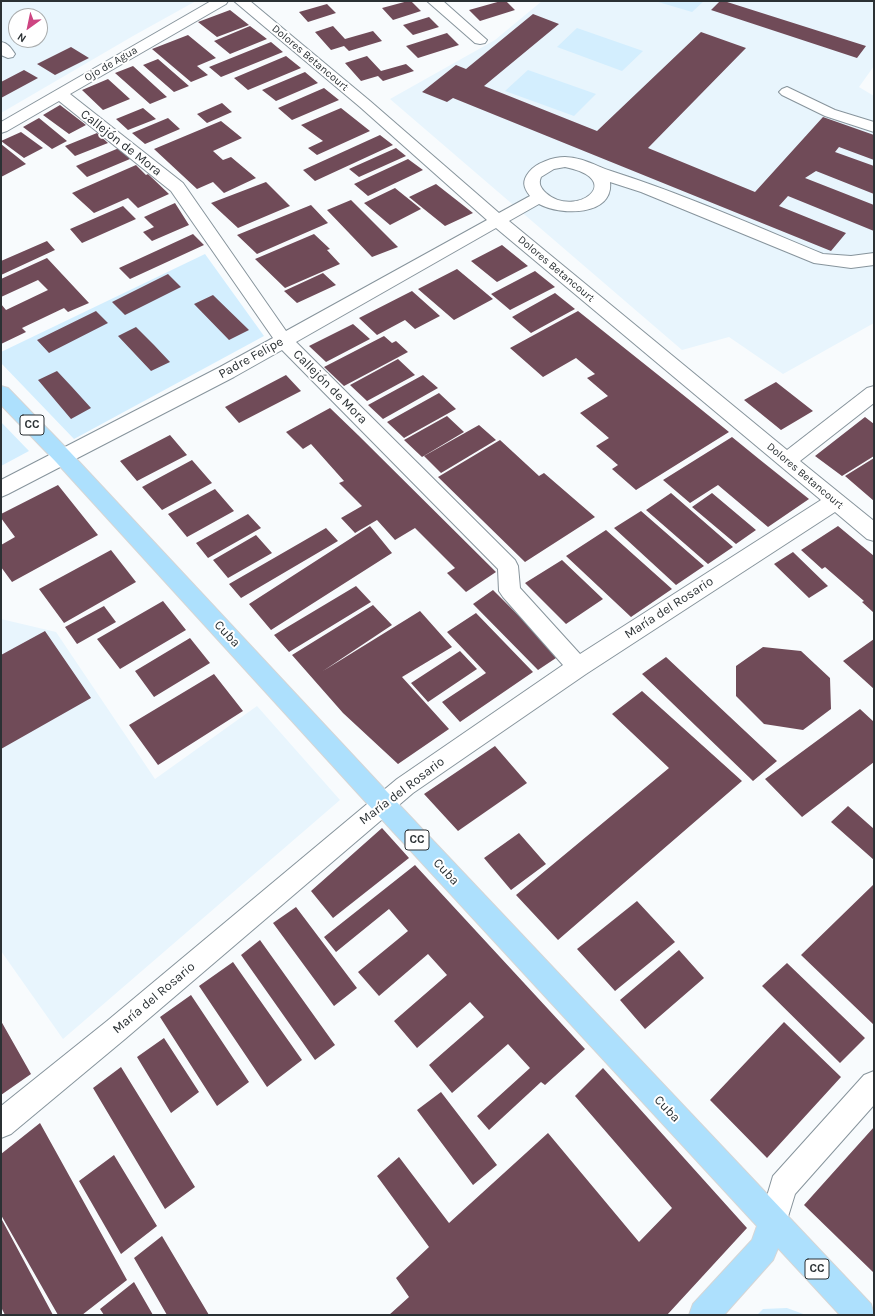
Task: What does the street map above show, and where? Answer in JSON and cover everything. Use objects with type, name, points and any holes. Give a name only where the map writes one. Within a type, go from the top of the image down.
[{"type":"main road","name":"Cuba","points":[[1,393],[63,457],[230,636],[382,803],[860,1315]]},
{"type":"main road","points":[[704,1315],[763,1250],[773,1223]]},
{"type":"street","name":"Ojo de Agua","points":[[1,128],[221,1]]},
{"type":"street","name":"Dolores Betancourt","points":[[241,1],[365,104],[498,221],[874,533]]},
{"type":"street","points":[[434,1],[480,40]]},
{"type":"street","points":[[786,92],[830,113],[874,127]]},
{"type":"street","name":"Callejón de Mora","points":[[60,94],[177,187],[283,340],[508,566],[510,591],[578,667]]},
{"type":"street","points":[[597,172],[602,178],[604,185],[603,193],[589,204],[567,207],[555,205],[540,197],[532,187],[532,180],[536,172],[544,167],[554,163],[578,163],[597,172],[647,188],[820,259],[851,262],[874,260]]},
{"type":"street","name":"Padre Felipe","points":[[1,489],[227,372],[540,197]]},
{"type":"street","points":[[787,460],[874,393]]},
{"type":"street","name":"María del Rosario","points":[[1,1124],[116,1030],[382,803],[411,781],[578,667],[836,501]]},
{"type":"street","points":[[773,1223],[783,1186],[874,1085]]},
{"type":"shaded area","points":[[1,1],[196,1],[1,113]]},
{"type":"shaded area","points":[[542,1],[874,1],[874,66],[859,87],[874,96],[874,323],[783,374],[729,337],[682,350],[390,99],[495,40]]},
{"type":"shaded area","points":[[655,1],[704,1],[692,12]]},
{"type":"shaded area","points":[[577,28],[643,51],[622,71],[557,47]]},
{"type":"shaded area","points":[[528,70],[596,94],[574,116],[505,91]]},
{"type":"shaded area","points":[[205,254],[264,336],[74,439],[1,363],[1,352]]},
{"type":"shaded area","points":[[1,422],[29,451],[1,466]]},
{"type":"shaded area","points":[[1,619],[56,632],[155,779],[257,706],[340,800],[63,1039],[1,951]]},
{"type":"shaded area","points":[[787,1308],[806,1315],[757,1315],[763,1309]]},
{"type":"building","points":[[411,1],[421,11],[393,20],[382,8]]},
{"type":"building","points":[[506,1],[515,10],[480,21],[469,10]]},
{"type":"building","points":[[720,1],[866,46],[857,58],[711,10]]},
{"type":"building","points":[[327,4],[336,13],[308,22],[299,12]]},
{"type":"building","points":[[230,10],[249,25],[217,37],[198,22]]},
{"type":"building","points":[[533,14],[559,24],[484,86],[597,131],[701,32],[746,48],[648,148],[755,192],[823,117],[874,135],[874,160],[839,147],[835,152],[874,166],[874,194],[816,171],[805,178],[874,205],[874,231],[788,196],[779,206],[846,233],[831,251],[453,98],[447,102],[422,92],[456,65],[466,69]]},
{"type":"building","points":[[429,17],[439,27],[413,35],[403,25]]},
{"type":"building","points":[[250,26],[267,39],[230,54],[214,41]]},
{"type":"building","points":[[333,26],[345,39],[373,31],[382,41],[349,51],[344,46],[331,50],[315,32]]},
{"type":"building","points":[[447,33],[459,45],[418,58],[406,46]]},
{"type":"building","points":[[188,35],[216,58],[197,66],[208,75],[191,82],[152,49]]},
{"type":"building","points":[[271,42],[283,52],[221,77],[209,67]]},
{"type":"building","points":[[71,47],[89,58],[55,75],[37,64]]},
{"type":"building","points":[[286,56],[301,68],[248,90],[234,78]]},
{"type":"building","points":[[367,56],[381,71],[406,64],[414,71],[383,81],[378,76],[361,81],[345,63]]},
{"type":"building","points":[[158,59],[189,86],[174,92],[143,65]]},
{"type":"building","points":[[133,66],[167,97],[150,104],[115,73]]},
{"type":"building","points":[[24,70],[38,78],[1,98],[1,82]]},
{"type":"building","points":[[305,72],[318,83],[276,101],[262,90]]},
{"type":"building","points":[[108,79],[130,99],[103,110],[82,90]]},
{"type":"building","points":[[324,88],[339,100],[292,120],[278,108]]},
{"type":"building","points":[[222,103],[232,112],[207,123],[197,114]]},
{"type":"building","points":[[60,105],[86,125],[69,134],[43,115]]},
{"type":"building","points":[[143,108],[156,119],[128,130],[116,119]]},
{"type":"building","points":[[341,108],[370,131],[317,155],[308,148],[323,141],[301,125]]},
{"type":"building","points":[[39,118],[67,141],[52,149],[23,127]]},
{"type":"building","points":[[168,118],[180,129],[145,144],[132,133]]},
{"type":"building","points":[[221,121],[242,138],[213,151],[223,160],[231,157],[256,178],[224,193],[213,182],[197,189],[154,149]]},
{"type":"building","points":[[21,132],[43,148],[24,158],[1,141]]},
{"type":"building","points":[[97,133],[108,143],[75,156],[65,146]]},
{"type":"building","points":[[380,135],[393,145],[315,181],[303,170]]},
{"type":"building","points":[[1,144],[26,164],[1,177]]},
{"type":"building","points":[[119,148],[130,159],[87,177],[76,166]]},
{"type":"building","points":[[396,148],[406,156],[359,177],[349,169]]},
{"type":"building","points":[[408,159],[423,170],[368,196],[354,184]]},
{"type":"building","points":[[136,165],[169,194],[138,208],[128,198],[94,213],[72,193]]},
{"type":"building","points":[[266,182],[290,206],[238,228],[211,203]]},
{"type":"building","points":[[436,184],[473,213],[445,226],[409,197]]},
{"type":"building","points":[[395,188],[421,209],[390,225],[364,203]]},
{"type":"building","points":[[351,200],[398,247],[372,257],[327,210]]},
{"type":"building","points":[[175,203],[189,225],[152,241],[143,232],[154,227],[144,217]]},
{"type":"building","points":[[311,205],[328,223],[257,254],[237,235]]},
{"type":"building","points":[[123,206],[136,219],[82,243],[70,229]]},
{"type":"building","points":[[193,234],[204,245],[130,279],[119,268]]},
{"type":"building","points":[[314,234],[330,249],[327,250],[340,264],[285,288],[255,259]]},
{"type":"building","points":[[47,241],[55,250],[1,275],[1,261]]},
{"type":"building","points":[[502,245],[528,266],[497,282],[471,261]]},
{"type":"building","points":[[47,258],[89,303],[68,312],[64,308],[22,328],[26,332],[1,344],[1,304],[6,310],[48,290],[38,280],[1,297],[1,279]]},
{"type":"building","points":[[457,269],[493,299],[454,320],[418,289]]},
{"type":"building","points":[[535,271],[555,287],[510,310],[491,294]]},
{"type":"building","points":[[323,273],[336,285],[297,303],[284,291]]},
{"type":"building","points":[[168,274],[181,287],[125,315],[112,302]]},
{"type":"building","points":[[412,291],[440,316],[415,329],[405,320],[377,335],[359,318]]},
{"type":"building","points":[[555,293],[575,309],[531,333],[512,317]]},
{"type":"building","points":[[213,295],[249,330],[229,340],[194,304]]},
{"type":"building","points":[[96,311],[108,323],[49,353],[37,340]]},
{"type":"building","points":[[578,311],[729,432],[636,490],[612,469],[618,465],[596,446],[609,438],[580,413],[608,396],[587,378],[595,374],[576,358],[543,377],[510,348]]},
{"type":"building","points":[[353,324],[370,339],[326,362],[309,346]]},
{"type":"building","points":[[136,327],[170,362],[151,371],[118,336]]},
{"type":"building","points":[[384,336],[392,343],[396,341],[408,352],[344,386],[324,367]]},
{"type":"building","points":[[398,359],[415,375],[367,401],[350,385]]},
{"type":"building","points":[[57,371],[91,408],[71,419],[38,380]]},
{"type":"building","points":[[286,375],[301,391],[239,423],[225,407]]},
{"type":"building","points":[[423,375],[438,388],[383,419],[368,405]]},
{"type":"building","points":[[776,382],[813,411],[781,430],[744,400]]},
{"type":"building","points":[[439,393],[456,409],[404,438],[387,422]]},
{"type":"building","points":[[330,408],[496,572],[466,592],[447,573],[455,568],[415,528],[395,540],[377,520],[355,533],[341,518],[362,506],[339,483],[344,481],[311,444],[303,449],[286,432]]},
{"type":"building","points":[[447,416],[464,432],[422,457],[404,440]]},
{"type":"building","points":[[865,417],[874,424],[874,456],[842,476],[815,456]]},
{"type":"building","points":[[479,425],[496,440],[441,473],[424,456]]},
{"type":"building","points":[[170,435],[187,455],[137,481],[120,461]]},
{"type":"building","points":[[732,437],[809,499],[768,527],[718,485],[690,503],[663,480]]},
{"type":"building","points":[[500,440],[539,476],[544,473],[595,517],[525,562],[438,477]]},
{"type":"building","points":[[874,458],[874,501],[845,476]]},
{"type":"building","points":[[192,460],[212,483],[162,510],[142,487]]},
{"type":"building","points":[[58,485],[98,535],[12,582],[1,567],[1,545],[15,537],[1,518],[1,514]]},
{"type":"building","points":[[215,489],[234,511],[187,537],[168,514]]},
{"type":"building","points":[[671,493],[733,547],[708,564],[646,510]]},
{"type":"building","points":[[712,493],[756,530],[736,544],[692,507]]},
{"type":"building","points":[[641,511],[704,566],[676,585],[614,528]]},
{"type":"building","points":[[248,514],[261,528],[208,558],[196,543]]},
{"type":"building","points":[[370,526],[392,553],[271,630],[249,604]]},
{"type":"building","points":[[838,526],[874,556],[874,613],[862,602],[864,601],[825,567],[822,569],[801,550]]},
{"type":"building","points":[[326,528],[338,541],[241,598],[229,584]]},
{"type":"building","points":[[606,530],[672,589],[631,617],[566,556]]},
{"type":"building","points":[[256,535],[272,553],[228,578],[213,560]]},
{"type":"building","points":[[111,550],[136,582],[64,623],[39,589]]},
{"type":"building","points":[[793,552],[828,586],[809,598],[774,564]]},
{"type":"building","points":[[562,560],[603,599],[566,624],[525,583]]},
{"type":"building","points":[[356,586],[371,602],[289,652],[274,635]]},
{"type":"building","points":[[493,590],[559,656],[538,670],[473,604]]},
{"type":"building","points":[[163,601],[186,630],[120,669],[97,639]]},
{"type":"building","points":[[373,605],[392,625],[323,671],[420,611],[452,647],[402,677],[449,729],[398,764],[343,713],[292,655]]},
{"type":"building","points":[[104,606],[116,622],[77,644],[65,627]]},
{"type":"building","points":[[476,613],[533,672],[460,722],[442,702],[486,673],[447,632]]},
{"type":"building","points":[[45,631],[91,698],[1,749],[1,655]]},
{"type":"building","points":[[190,638],[210,663],[154,697],[135,671]]},
{"type":"building","points":[[874,639],[874,689],[843,661]]},
{"type":"building","points":[[763,647],[801,651],[830,678],[831,709],[803,730],[764,724],[736,696],[736,666]]},
{"type":"building","points":[[460,651],[477,669],[428,702],[411,683]]},
{"type":"building","points":[[666,657],[777,761],[753,781],[642,674]]},
{"type":"building","points":[[214,674],[243,711],[158,765],[129,725]]},
{"type":"building","points":[[642,691],[742,781],[558,940],[516,895],[669,768],[612,714]]},
{"type":"building","points":[[860,709],[874,722],[874,762],[802,817],[765,779]]},
{"type":"building","points":[[495,746],[527,783],[458,831],[424,794]]},
{"type":"building","points":[[848,806],[874,829],[874,860],[831,822]]},
{"type":"building","points":[[382,828],[409,858],[333,918],[311,891]]},
{"type":"building","points":[[519,833],[546,864],[511,890],[484,858]]},
{"type":"building","points":[[415,865],[585,1049],[545,1085],[541,1082],[489,1130],[477,1116],[530,1068],[508,1044],[452,1093],[429,1065],[484,1017],[470,1002],[417,1048],[394,1021],[447,975],[428,954],[379,996],[358,972],[408,931],[389,909],[336,952],[324,937]]},
{"type":"building","points":[[874,884],[874,1025],[801,955]]},
{"type":"building","points":[[637,901],[675,942],[615,991],[577,949]]},
{"type":"building","points":[[296,907],[357,988],[334,1006],[273,923]]},
{"type":"building","points":[[260,940],[335,1045],[315,1060],[241,955]]},
{"type":"building","points":[[679,950],[704,978],[645,1029],[620,1000]]},
{"type":"building","points":[[233,962],[302,1060],[267,1087],[199,986]]},
{"type":"building","points":[[787,963],[865,1038],[840,1063],[762,986]]},
{"type":"building","points":[[191,995],[249,1082],[217,1106],[160,1017]]},
{"type":"building","points":[[1,1021],[31,1074],[1,1095]]},
{"type":"building","points":[[784,1022],[841,1077],[767,1158],[710,1100]]},
{"type":"building","points":[[164,1038],[199,1092],[171,1113],[137,1057]]},
{"type":"building","points":[[121,1067],[195,1187],[165,1209],[93,1088]]},
{"type":"building","points":[[603,1068],[747,1228],[667,1315],[389,1315],[409,1297],[396,1278],[429,1247],[377,1176],[399,1157],[449,1223],[548,1133],[639,1242],[672,1208],[575,1096]]},
{"type":"building","points":[[441,1092],[497,1165],[473,1185],[417,1110]]},
{"type":"building","points":[[40,1123],[127,1280],[82,1315],[58,1315],[1,1215],[1,1154]]},
{"type":"building","points":[[874,1127],[874,1273],[804,1205]]},
{"type":"building","points":[[114,1155],[157,1226],[121,1254],[79,1181]]},
{"type":"building","points":[[1,1218],[53,1315],[5,1315],[1,1307]]},
{"type":"building","points":[[162,1236],[209,1315],[167,1315],[134,1258]]},
{"type":"building","points":[[134,1282],[153,1315],[104,1315],[100,1309]]}]
